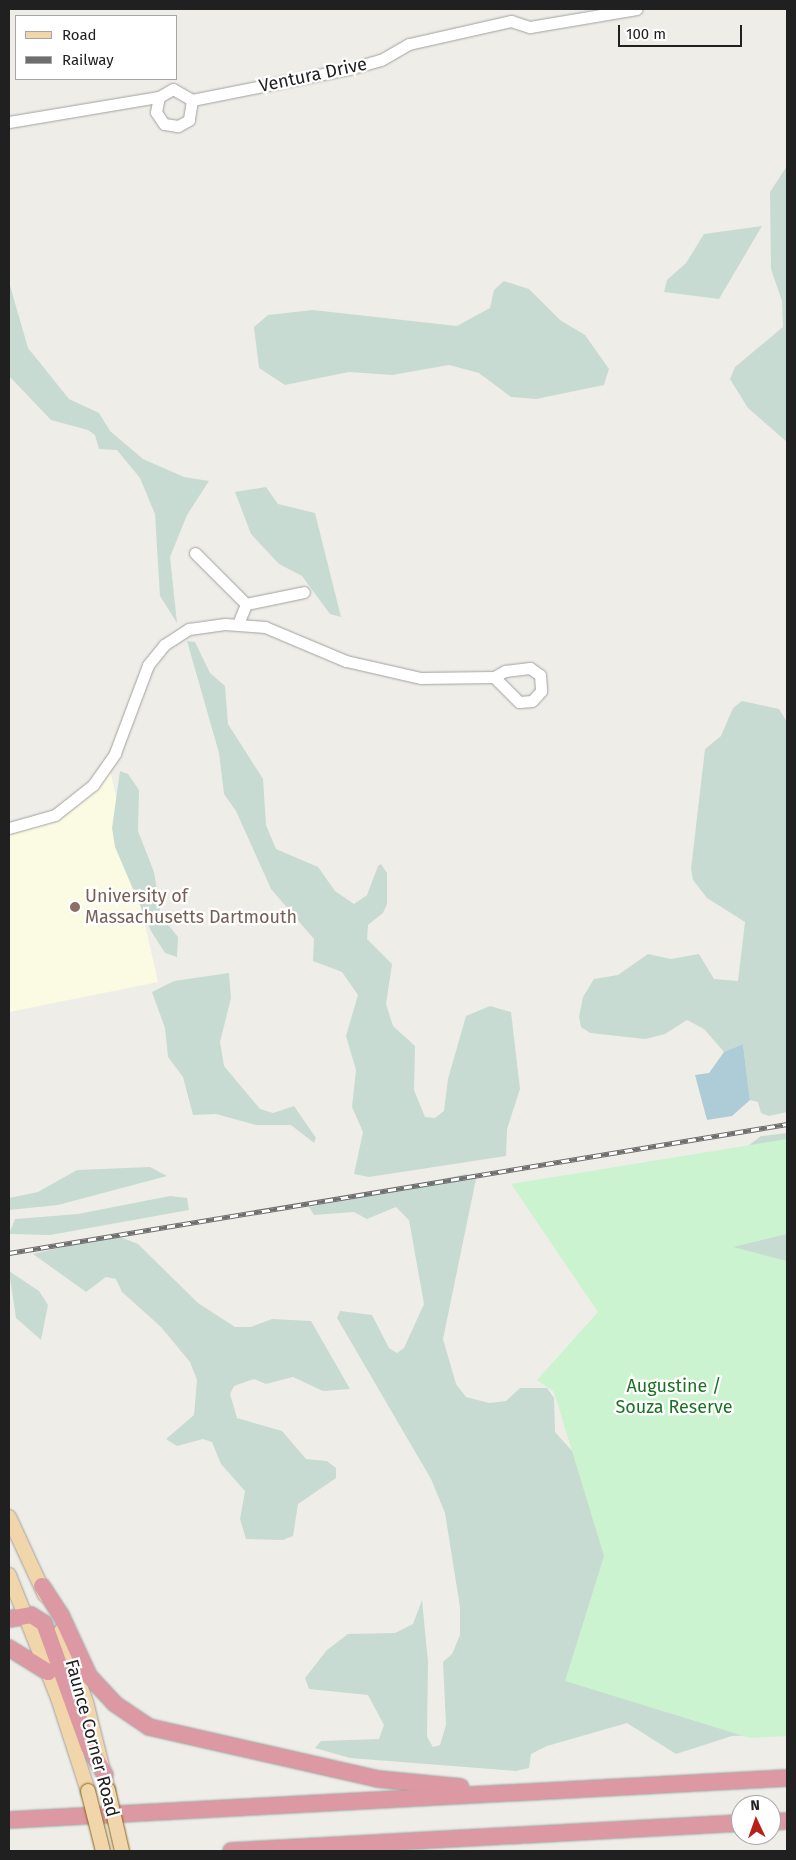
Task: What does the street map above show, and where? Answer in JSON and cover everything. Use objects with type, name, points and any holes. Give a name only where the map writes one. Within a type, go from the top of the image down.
[{"type":"highway","points":[[42,1586],[61,1615],[95,1684],[130,1716],[159,1731],[378,1779],[520,1793]]},
{"type":"highway","points":[[9,1619],[26,1615],[39,1618],[46,1626],[89,1747],[106,1783]]},
{"type":"highway","points":[[9,1648],[48,1672]]},
{"type":"highway","points":[[9,1820],[787,1778]]},
{"type":"highway","points":[[9,1813],[65,1817]]},
{"type":"highway","points":[[232,1851],[731,1824]]},
{"type":"highway","points":[[424,1851],[509,1836]]},
{"type":"main road","name":"Faunce Corner Road","points":[[9,1517],[42,1586],[76,1672],[122,1851]]},
{"type":"main road","name":"Faunce Corner Road","points":[[9,1575],[48,1672],[88,1791],[103,1851]]},
{"type":"street","name":"Ventura Drive","points":[[9,122],[159,97],[179,90],[192,100],[349,70],[381,60],[409,44],[511,22],[530,27],[636,9]]},
{"type":"street","points":[[159,97],[157,115],[171,126],[189,120],[192,100]]},
{"type":"street","points":[[195,554],[246,604]]},
{"type":"street","points":[[246,604],[304,592]]},
{"type":"street","points":[[238,624],[246,604]]},
{"type":"street","points":[[9,828],[55,815],[93,784],[115,753],[142,676],[164,646],[189,629],[238,624],[278,631],[377,670],[436,680],[494,677]]},
{"type":"shaded area","name":"University of Massachusetts Dartmouth","points":[[110,770],[158,982],[9,1012],[9,831],[51,821],[75,808]]},
{"type":"green space","points":[[787,166],[787,442],[748,408],[730,379],[735,367],[783,327],[782,301],[771,269],[770,192]]},
{"type":"green space","points":[[762,226],[719,299],[664,292],[667,280],[686,263],[704,234]]},
{"type":"green space","points":[[504,281],[529,289],[560,320],[585,335],[609,369],[604,385],[536,399],[511,397],[479,373],[449,365],[392,375],[349,372],[285,385],[259,368],[254,327],[268,315],[313,310],[457,326],[490,308],[494,290]]},
{"type":"green space","points":[[9,282],[28,348],[69,399],[99,413],[110,431],[143,459],[184,477],[209,481],[187,515],[170,557],[177,623],[160,596],[155,514],[140,478],[117,450],[99,449],[95,435],[88,430],[51,420],[9,376]]},
{"type":"green space","points":[[266,487],[278,504],[315,513],[341,617],[330,614],[302,576],[279,564],[251,534],[235,492]]},
{"type":"green space","points":[[187,641],[195,642],[210,673],[225,686],[228,724],[263,779],[266,825],[276,849],[318,867],[335,891],[354,904],[367,895],[378,866],[381,864],[387,873],[387,904],[383,913],[368,925],[367,939],[392,964],[386,1004],[393,1026],[415,1046],[414,1090],[425,1117],[435,1118],[444,1111],[448,1079],[466,1016],[490,1006],[511,1012],[520,1089],[507,1129],[506,1156],[369,1177],[354,1174],[363,1132],[352,1107],[356,1070],[346,1036],[358,995],[342,972],[313,961],[314,939],[271,889],[236,811],[224,794],[219,753]]},
{"type":"green space","points":[[742,701],[779,709],[787,722],[787,1112],[769,1116],[761,1113],[758,1102],[750,1100],[743,1044],[724,1052],[704,1029],[687,1020],[665,1034],[645,1039],[590,1033],[581,1027],[579,1017],[583,997],[594,979],[618,975],[648,954],[671,959],[699,954],[714,979],[738,981],[745,922],[707,898],[693,880],[691,869],[705,749],[721,736],[733,708]]},
{"type":"green space","points":[[120,771],[128,774],[139,790],[138,831],[154,872],[161,916],[178,937],[177,957],[165,953],[151,931],[115,847],[112,828]]},
{"type":"green space","points":[[229,973],[231,998],[220,1042],[224,1066],[260,1109],[273,1113],[294,1106],[316,1138],[314,1143],[291,1125],[256,1125],[216,1114],[193,1115],[183,1077],[168,1057],[165,1028],[152,992],[174,981]]},
{"type":"green space","points":[[787,1133],[787,1734],[732,1736],[676,1754],[627,1723],[547,1746],[531,1754],[529,1768],[516,1771],[350,1758],[315,1748],[321,1741],[379,1739],[384,1725],[368,1695],[309,1689],[305,1678],[327,1650],[348,1634],[395,1633],[413,1624],[422,1600],[428,1662],[427,1737],[433,1747],[440,1745],[446,1725],[443,1662],[452,1654],[460,1635],[460,1607],[445,1513],[431,1479],[337,1318],[340,1311],[372,1315],[389,1348],[397,1353],[404,1348],[424,1304],[409,1220],[396,1207],[367,1219],[354,1212],[314,1215],[309,1207],[466,1174],[476,1179],[443,1339],[456,1384],[466,1397],[489,1403],[506,1401],[520,1388],[547,1388],[554,1398],[555,1432],[580,1460],[734,1255],[733,1240],[748,1146],[761,1136]]},
{"type":"green space","name":"Augustine / Souza Reserve","points":[[787,1139],[787,1234],[733,1247],[787,1261],[787,1736],[750,1738],[565,1681],[604,1556],[554,1392],[537,1380],[598,1312],[511,1184]]},
{"type":"green space","points":[[150,1167],[167,1176],[58,1205],[9,1210],[9,1198],[38,1192],[77,1170]]},
{"type":"green space","points":[[170,1196],[187,1198],[189,1210],[50,1235],[9,1234],[15,1219],[78,1214]]},
{"type":"green space","points":[[115,1235],[138,1244],[198,1303],[235,1327],[251,1327],[272,1319],[311,1321],[350,1389],[323,1391],[293,1377],[266,1384],[254,1379],[234,1386],[230,1394],[237,1418],[282,1431],[306,1459],[327,1461],[336,1468],[336,1478],[298,1504],[293,1536],[283,1540],[246,1539],[240,1519],[245,1491],[221,1464],[212,1442],[203,1439],[177,1446],[166,1439],[194,1415],[197,1380],[190,1362],[161,1327],[122,1292],[116,1279],[106,1277],[86,1292],[33,1254]]},
{"type":"green space","points":[[9,1271],[39,1291],[48,1305],[41,1340],[16,1318]]},
{"type":"water","points":[[743,1044],[750,1100],[732,1116],[707,1120],[695,1075],[709,1073],[724,1052]]},
{"type":"railway","points":[[9,1253],[787,1124]]},
{"type":"place","name":"University of Massachusetts Dartmouth","points":[[75,907]]}]
